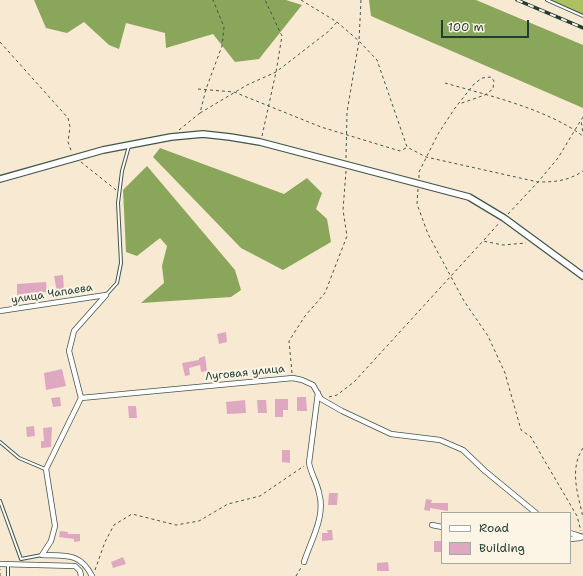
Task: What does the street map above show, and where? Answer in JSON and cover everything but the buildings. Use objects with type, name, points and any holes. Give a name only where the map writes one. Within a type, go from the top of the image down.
[{"type":"street","points":[[0,179],[128,145],[171,137],[203,134],[260,142],[469,197],[504,218],[583,276]]},
{"type":"street","points":[[41,564],[42,555],[51,541],[55,526],[46,469],[80,398],[69,351],[74,331],[106,295]]},
{"type":"street","name":"улица Чапаева","points":[[0,311],[106,295]]},
{"type":"street","name":"Луговая улица","points":[[80,398],[293,378],[314,385],[321,399]]},
{"type":"street","points":[[304,562],[321,516],[320,493],[310,472],[309,463],[318,393]]},
{"type":"street","points":[[321,399],[342,411],[391,434],[440,440],[463,450],[485,471],[535,512]]},
{"type":"street","points":[[432,525],[441,527]]},
{"type":"street","points":[[571,533],[583,537]]},
{"type":"street","points":[[571,539],[583,537]]},
{"type":"street","points":[[42,555],[74,556],[88,568],[92,576]]},
{"type":"street","points":[[0,564],[75,566],[80,571],[81,576]]},
{"type":"lane","points":[[547,0],[583,16]]},
{"type":"lane","points":[[106,295],[117,283],[121,263],[119,240],[119,193],[122,171],[129,148],[128,145]]},
{"type":"lane","points":[[0,442],[19,458],[46,469]]},
{"type":"lane","points":[[0,501],[21,558],[42,555]]},
{"type":"lane","points":[[8,576],[9,564]]},
{"type":"path","points":[[200,113],[206,89],[222,46],[224,27],[213,0]]},
{"type":"path","points":[[260,142],[269,106],[282,36],[265,0]]},
{"type":"path","points":[[301,0],[337,22],[359,41],[377,60],[407,147],[426,157],[538,182],[557,182],[573,178],[583,172]]},
{"type":"path","points":[[293,378],[292,357],[288,341],[305,316],[325,293],[347,236],[343,210],[347,112],[359,41],[361,0]]},
{"type":"path","points":[[171,137],[200,113],[234,92],[276,72],[330,32],[337,22]]},
{"type":"path","points":[[0,42],[68,118],[70,128],[68,142],[70,150],[76,158],[119,193]]},
{"type":"path","points":[[459,104],[485,95],[493,89],[494,81],[491,77],[482,78],[474,84],[459,104],[454,108],[438,134],[419,172],[417,204],[428,234],[464,301],[488,336],[505,372],[521,430],[531,437],[577,516],[583,537]]},
{"type":"path","points":[[445,83],[543,115],[575,130],[583,136]]},
{"type":"path","points":[[198,89],[234,92],[321,127],[346,135],[400,151],[407,147]]},
{"type":"path","points":[[321,399],[337,395],[354,382],[538,182],[558,158],[583,117]]},
{"type":"path","points":[[581,120],[583,133]]},
{"type":"path","points":[[483,241],[503,245],[526,243]]},
{"type":"path","points":[[583,448],[576,466],[575,480],[583,517]]},
{"type":"path","points":[[92,576],[105,542],[114,525],[132,514],[176,525],[199,521],[228,504],[260,496],[309,463]]},
{"type":"path","points":[[296,576],[304,562]]},
{"type":"path","points":[[0,564],[0,576]]},
{"type":"green space","points":[[34,0],[286,0],[302,5],[259,59],[235,62],[213,34],[166,48],[165,33],[126,23],[119,49],[109,45],[84,22],[67,33],[46,28]]},
{"type":"green space","points":[[369,0],[476,0],[583,45],[583,108],[371,16]]},
{"type":"green space","points":[[547,0],[583,0],[583,16]]},
{"type":"green space","points":[[160,148],[284,194],[307,178],[322,193],[316,209],[327,219],[331,242],[283,270],[241,248],[153,157]]},
{"type":"green space","points":[[147,166],[235,270],[241,290],[231,297],[141,303],[164,283],[162,266],[167,246],[160,238],[137,256],[126,252],[123,190]]},
{"type":"railway","points":[[517,0],[583,28]]}]
